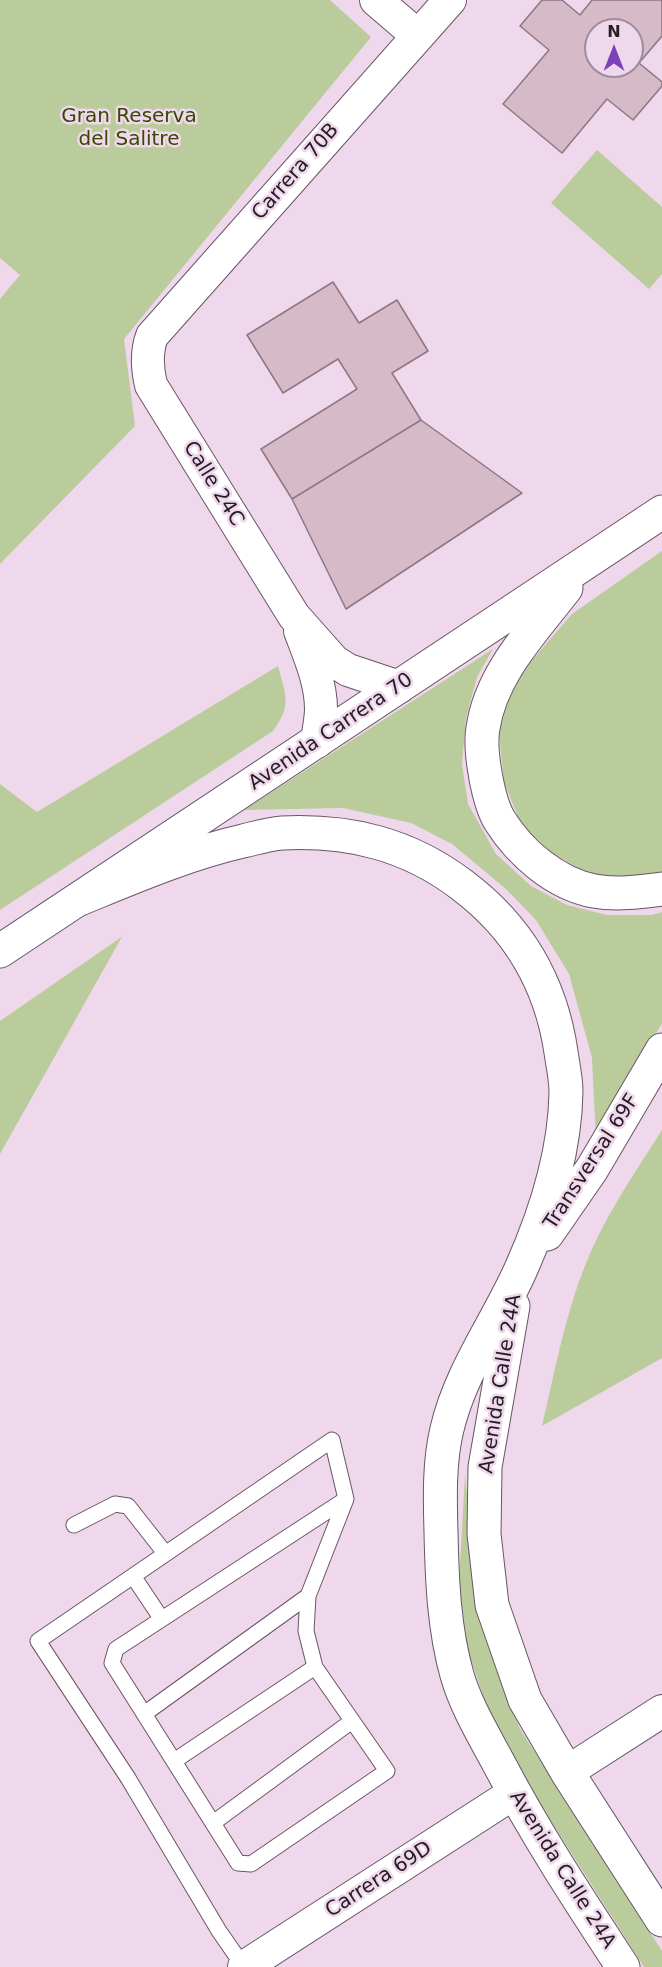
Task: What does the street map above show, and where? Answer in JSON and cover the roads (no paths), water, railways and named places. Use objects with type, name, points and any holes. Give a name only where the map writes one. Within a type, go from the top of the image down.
[{"type":"main road","name":"Avenida Carrera 70","points":[[0,951],[662,512]]},
{"type":"main road","points":[[582,567],[506,665],[490,700],[482,728],[483,757],[488,788],[499,820],[516,842],[539,865],[561,879],[592,890],[616,893],[662,889]]},
{"type":"main road","points":[[77,900],[201,852],[279,833],[344,835],[392,845],[440,868],[476,895],[502,922],[539,976],[553,1008],[566,1086],[560,1149],[547,1204],[520,1272]]},
{"type":"main road","name":"Transversal 69F","points":[[520,1272],[592,1169],[662,1050]]},
{"type":"main road","name":"Avenida Calle 24A","points":[[520,1272],[496,1393],[485,1467],[484,1534],[492,1605],[525,1700],[567,1772],[662,1920]]},
{"type":"main road","name":"Avenida Calle 24A","points":[[520,1272],[464,1378],[447,1430],[441,1482],[443,1590],[450,1647],[473,1715],[514,1793],[622,1967]]},
{"type":"street","points":[[376,0],[418,36]]},
{"type":"street","name":"Carrera 70B","points":[[148,348],[152,336],[450,0]]},
{"type":"street","name":"Calle 24C","points":[[148,348],[148,374],[151,385],[294,616],[334,661],[348,670],[399,687]]},
{"type":"street","name":"Calle 24C","points":[[294,616],[311,661],[317,686],[321,708],[317,742]]},
{"type":"street","points":[[567,1772],[662,1711]]},
{"type":"street","name":"Carrera 69D","points":[[244,1967],[514,1793]]},
{"type":"lane","points":[[244,1967],[219,1931],[128,1778],[38,1641],[332,1440],[346,1498],[308,1596],[306,1632],[315,1667],[387,1771],[251,1864],[238,1863],[112,1663],[116,1649],[346,1498]]},
{"type":"lane","points":[[74,1525],[115,1504],[128,1506],[165,1553]]},
{"type":"lane","points":[[133,1576],[162,1618]]},
{"type":"lane","points":[[144,1713],[308,1596]]},
{"type":"lane","points":[[174,1761],[315,1667]]},
{"type":"lane","points":[[213,1823],[352,1721]]},
{"type":"park label","name":"Gran Reserva del Salitre","points":[[129,128]]}]
